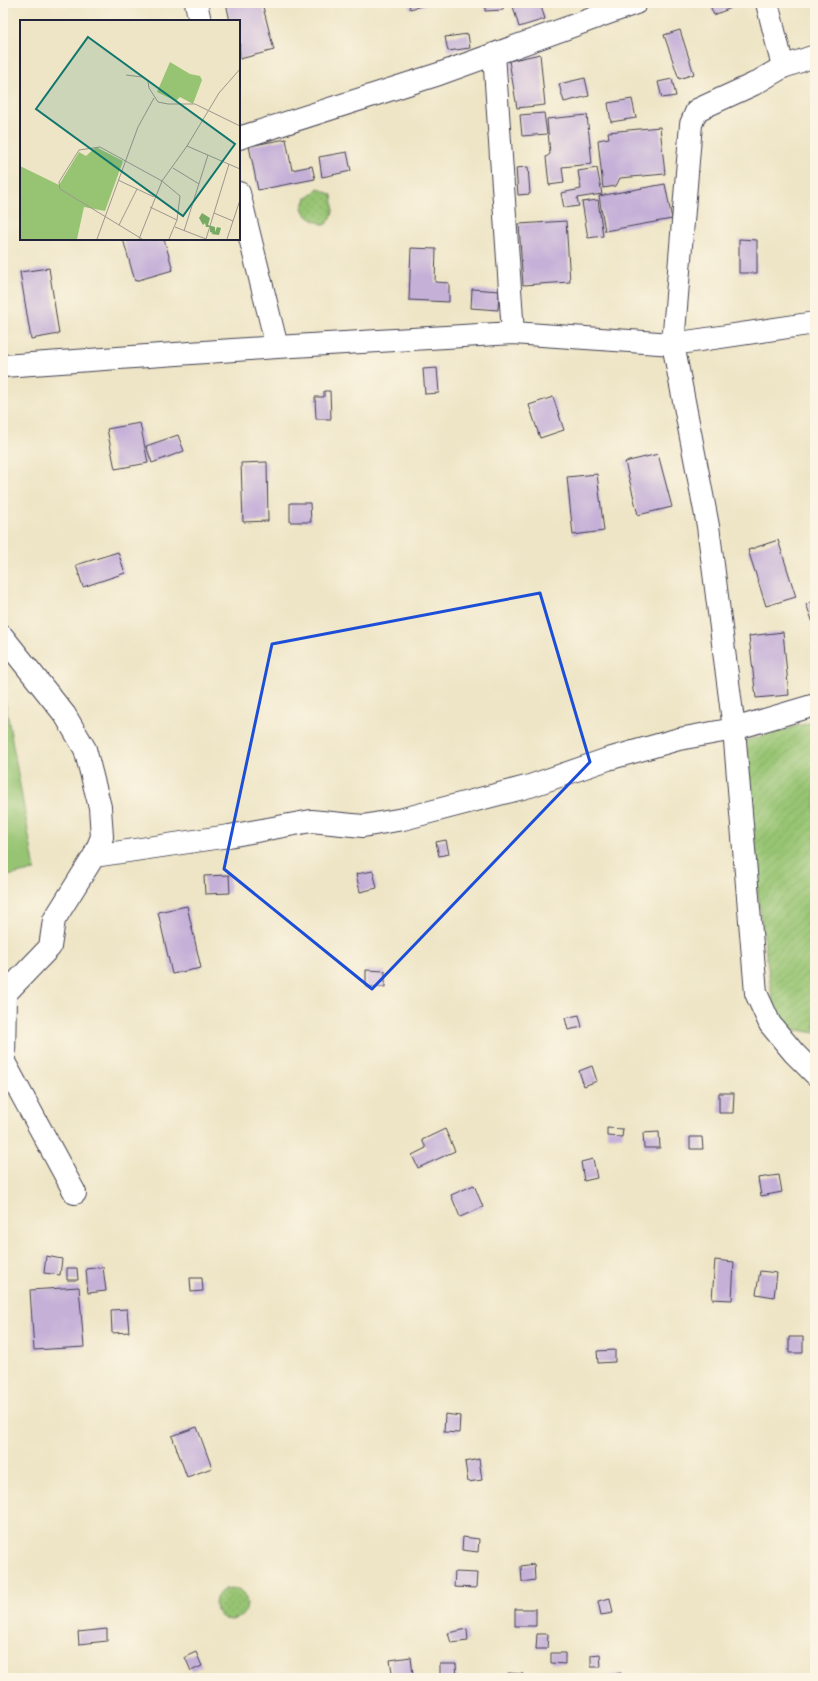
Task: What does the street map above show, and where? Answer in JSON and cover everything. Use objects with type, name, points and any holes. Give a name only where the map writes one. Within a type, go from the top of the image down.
[{"type":"street","points":[[196,3],[200,20]]},
{"type":"street","points":[[240,138],[439,74],[636,3]]},
{"type":"street","points":[[766,3],[783,67]]},
{"type":"street","points":[[494,54],[513,333]]},
{"type":"street","points":[[815,56],[783,67],[754,84],[697,110],[691,124],[673,344],[708,526],[734,729],[756,993],[770,1024],[794,1053],[815,1074]]},
{"type":"street","points":[[240,197],[277,347]]},
{"type":"street","points":[[3,366],[277,347],[513,333],[673,344],[815,323]]},
{"type":"street","points":[[3,638],[65,715],[85,750],[100,806],[102,837],[94,856],[54,920],[50,947],[5,994],[4,1062],[74,1193]]},
{"type":"street","points":[[94,856],[229,836],[312,821],[363,826],[403,819],[530,786],[608,759],[679,739],[734,729],[815,705]]},
{"type":"highlighted area","points":[[540,593],[590,762],[372,989],[224,869],[272,644]]},
{"type":"green space","points":[[318,188],[332,195],[333,212],[331,218],[325,225],[308,217],[302,208],[306,198]]},
{"type":"green space","points":[[3,689],[35,870],[3,877]]},
{"type":"green space","points":[[815,721],[815,1033],[776,1026],[737,743]]},
{"type":"green space","points":[[228,1588],[234,1588],[244,1595],[247,1604],[246,1610],[240,1617],[234,1620],[228,1620],[218,1613],[215,1607],[215,1601],[222,1591]]},
{"type":"building","points":[[226,3],[262,3],[274,50],[240,59],[240,20],[230,20]]},
{"type":"building","points":[[409,3],[432,3],[410,9]]},
{"type":"building","points":[[485,3],[503,3],[503,10],[485,11]]},
{"type":"building","points":[[512,3],[540,3],[545,19],[519,27]]},
{"type":"building","points":[[709,3],[729,3],[731,8],[714,15]]},
{"type":"building","points":[[680,30],[694,74],[679,79],[664,35]]},
{"type":"building","points":[[468,34],[470,48],[448,51],[445,37]]},
{"type":"building","points":[[540,54],[545,105],[517,108],[509,61]]},
{"type":"building","points":[[585,78],[589,96],[564,102],[559,84]]},
{"type":"building","points":[[672,79],[676,96],[662,98],[658,82]]},
{"type":"building","points":[[632,99],[636,118],[611,122],[608,103]]},
{"type":"building","points":[[544,113],[547,134],[522,136],[520,115]]},
{"type":"building","points":[[587,115],[592,164],[562,167],[564,183],[549,185],[546,157],[550,154],[547,119]]},
{"type":"building","points":[[660,127],[665,174],[620,178],[616,186],[603,188],[598,140],[609,138],[608,132]]},
{"type":"building","points":[[286,139],[292,170],[312,166],[315,179],[258,190],[249,146]]},
{"type":"building","points":[[347,152],[351,171],[322,177],[319,157]]},
{"type":"building","points":[[528,167],[530,194],[518,195],[516,168]]},
{"type":"building","points":[[597,168],[602,194],[577,198],[579,206],[564,208],[561,193],[581,189],[578,171]]},
{"type":"building","points":[[665,184],[672,219],[605,231],[599,196]]},
{"type":"building","points":[[598,200],[603,236],[588,238],[582,202]]},
{"type":"building","points":[[566,221],[570,282],[523,285],[519,224]]},
{"type":"building","points":[[739,239],[757,240],[757,273],[739,273]]},
{"type":"building","points":[[123,240],[164,240],[173,270],[135,281]]},
{"type":"building","points":[[411,248],[436,249],[435,282],[449,283],[449,302],[409,300]]},
{"type":"building","points":[[49,268],[59,334],[31,339],[20,272]]},
{"type":"building","points":[[472,289],[499,291],[498,310],[471,308]]},
{"type":"building","points":[[437,368],[439,393],[425,394],[423,369]]},
{"type":"building","points":[[324,391],[330,391],[331,419],[316,419],[315,397],[324,397]]},
{"type":"building","points":[[553,397],[564,430],[540,438],[529,405]]},
{"type":"building","points":[[140,423],[148,463],[115,469],[107,429]]},
{"type":"building","points":[[178,435],[184,451],[152,463],[146,446]]},
{"type":"building","points":[[658,454],[672,507],[638,515],[625,462]]},
{"type":"building","points":[[267,462],[268,521],[243,522],[241,463]]},
{"type":"building","points":[[597,474],[604,531],[573,535],[567,477]]},
{"type":"building","points":[[290,503],[310,503],[311,522],[290,522]]},
{"type":"building","points":[[778,540],[796,597],[766,606],[748,550]]},
{"type":"building","points":[[118,552],[125,573],[83,587],[76,565]]},
{"type":"building","points":[[815,601],[815,628],[806,604]]},
{"type":"building","points":[[783,632],[789,695],[756,698],[749,636]]},
{"type":"building","points":[[446,840],[449,854],[439,856],[436,842]]},
{"type":"building","points":[[373,871],[377,888],[360,892],[356,874]]},
{"type":"building","points":[[229,875],[230,893],[205,894],[204,876]]},
{"type":"building","points":[[187,906],[201,968],[172,974],[158,912]]},
{"type":"building","points":[[366,970],[385,971],[385,987],[366,987]]},
{"type":"building","points":[[579,1015],[582,1027],[568,1030],[565,1018]]},
{"type":"building","points":[[592,1066],[597,1081],[584,1086],[579,1071]]},
{"type":"building","points":[[719,1093],[734,1093],[733,1113],[719,1113]]},
{"type":"building","points":[[607,1128],[623,1129],[622,1137],[607,1136]]},
{"type":"building","points":[[445,1129],[455,1151],[418,1168],[412,1155],[426,1148],[422,1140]]},
{"type":"building","points":[[659,1132],[660,1148],[644,1148],[643,1133]]},
{"type":"building","points":[[690,1137],[702,1137],[703,1149],[690,1149]]},
{"type":"building","points":[[593,1159],[597,1178],[584,1181],[581,1162]]},
{"type":"building","points":[[779,1175],[782,1192],[761,1196],[758,1178]]},
{"type":"building","points":[[474,1185],[483,1207],[460,1217],[451,1195]]},
{"type":"building","points":[[46,1256],[62,1259],[60,1275],[44,1273]]},
{"type":"building","points":[[715,1260],[734,1262],[732,1300],[712,1299]]},
{"type":"building","points":[[103,1267],[106,1291],[88,1293],[86,1269]]},
{"type":"building","points":[[67,1268],[77,1268],[78,1280],[67,1280]]},
{"type":"building","points":[[760,1271],[777,1273],[774,1297],[756,1294]]},
{"type":"building","points":[[190,1278],[202,1278],[203,1291],[191,1292]]},
{"type":"building","points":[[79,1287],[84,1347],[34,1350],[30,1290]]},
{"type":"building","points":[[127,1309],[129,1332],[112,1333],[111,1310]]},
{"type":"building","points":[[789,1337],[803,1337],[803,1353],[789,1353]]},
{"type":"building","points":[[615,1350],[615,1362],[598,1363],[597,1351]]},
{"type":"building","points":[[445,1414],[460,1416],[459,1433],[444,1432]]},
{"type":"building","points":[[197,1427],[212,1468],[187,1477],[172,1436]]},
{"type":"building","points":[[479,1459],[482,1480],[468,1482],[465,1462]]},
{"type":"building","points":[[463,1537],[479,1539],[478,1552],[462,1550]]},
{"type":"building","points":[[534,1564],[535,1580],[522,1582],[521,1566]]},
{"type":"building","points":[[455,1572],[477,1573],[476,1588],[454,1587]]},
{"type":"building","points":[[610,1598],[613,1613],[601,1615],[598,1601]]},
{"type":"building","points":[[515,1609],[536,1609],[536,1626],[515,1626]]},
{"type":"building","points":[[107,1629],[107,1641],[79,1644],[78,1632]]},
{"type":"building","points":[[467,1629],[468,1641],[451,1643],[448,1633]]},
{"type":"building","points":[[537,1634],[548,1634],[547,1649],[536,1649]]},
{"type":"building","points":[[196,1652],[202,1666],[191,1671],[185,1657]]},
{"type":"building","points":[[551,1653],[565,1653],[565,1664],[551,1663]]},
{"type":"building","points":[[600,1654],[601,1667],[591,1667],[591,1655]]},
{"type":"building","points":[[411,1657],[413,1675],[393,1678],[390,1660]]},
{"type":"building","points":[[440,1664],[456,1664],[457,1678],[440,1678]]},
{"type":"building","points":[[508,1673],[523,1674],[523,1678],[508,1678]]},
{"type":"building","points":[[621,1673],[622,1678],[609,1678],[608,1676]]}]
